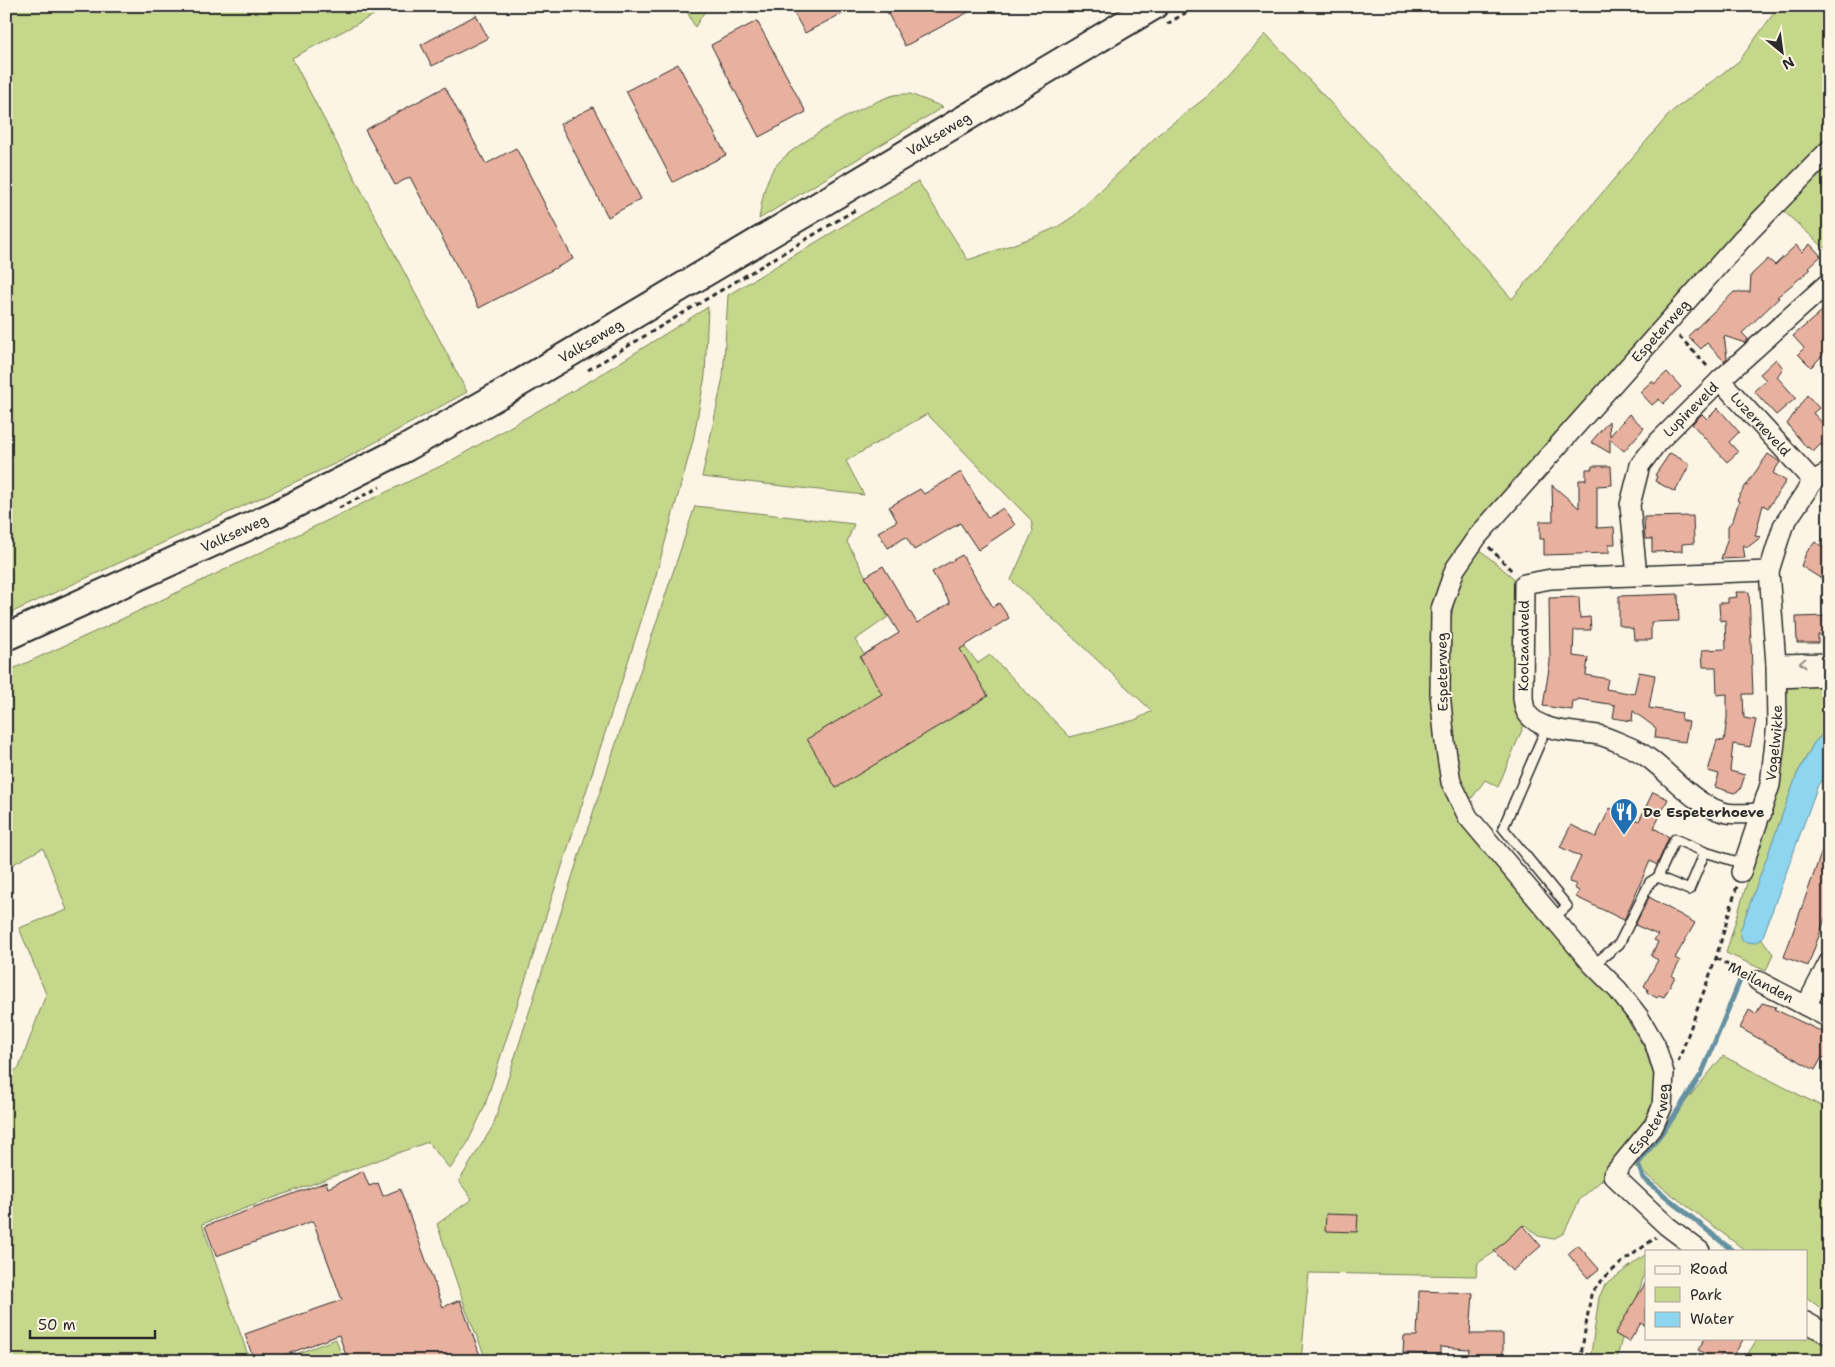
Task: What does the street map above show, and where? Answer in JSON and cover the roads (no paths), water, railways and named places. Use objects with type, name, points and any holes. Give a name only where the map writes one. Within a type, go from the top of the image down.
[{"type":"main road","name":"Valkseweg","points":[[6,637],[274,515],[406,448],[508,390],[1154,6]]},
{"type":"street","name":"Espeterweg","points":[[1699,1250],[1668,1226],[1613,1175],[1654,1125],[1662,1107],[1664,1073],[1655,1044],[1639,1017],[1618,990],[1593,965],[1553,919],[1468,817],[1452,782],[1445,743],[1440,693],[1441,609],[1455,569],[1477,537],[1741,240],[1829,150]]},
{"type":"street","name":"Lupineveld","points":[[1638,576],[1630,505],[1640,465],[1657,443],[1720,380],[1829,282]]},
{"type":"street","name":"Luzerneveld","points":[[1720,380],[1821,477]]},
{"type":"street","name":"Vogelwikke","points":[[1743,868],[1762,814],[1771,776],[1777,724],[1777,671],[1768,571],[1783,526],[1821,477]]},
{"type":"street","name":"Koolzaadveld","points":[[1762,814],[1727,813],[1706,804],[1682,787],[1661,766],[1637,750],[1601,736],[1550,728],[1534,720],[1526,712],[1523,698],[1524,584],[1551,579],[1768,571]]},
{"type":"street","points":[[1777,671],[1829,663]]},
{"type":"street","points":[[1777,671],[1829,676]]},
{"type":"street","name":"Meilanden","points":[[1806,1006],[1829,962]]},
{"type":"street","name":"Meilanden","points":[[1758,982],[1829,1018]]},
{"type":"street","points":[[1808,1323],[1829,1335]]},
{"type":"lane","points":[[1542,738],[1503,828],[1567,906],[1553,919]]},
{"type":"lane","points":[[1593,965],[1619,944],[1650,882],[1658,877],[1675,839],[1743,868]]},
{"type":"lane","points":[[1658,877],[1689,890],[1705,852]]},
{"type":"water","points":[[1829,727],[1829,771],[1818,785],[1762,939],[1755,943],[1742,941],[1740,931],[1797,774],[1814,743]]},
{"type":"waterway","points":[[1732,1250],[1643,1178],[1638,1164],[1670,1122],[1702,1073],[1741,978]]},
{"type":"place","name":"De Espeterhoeve","points":[[1624,836]]}]
